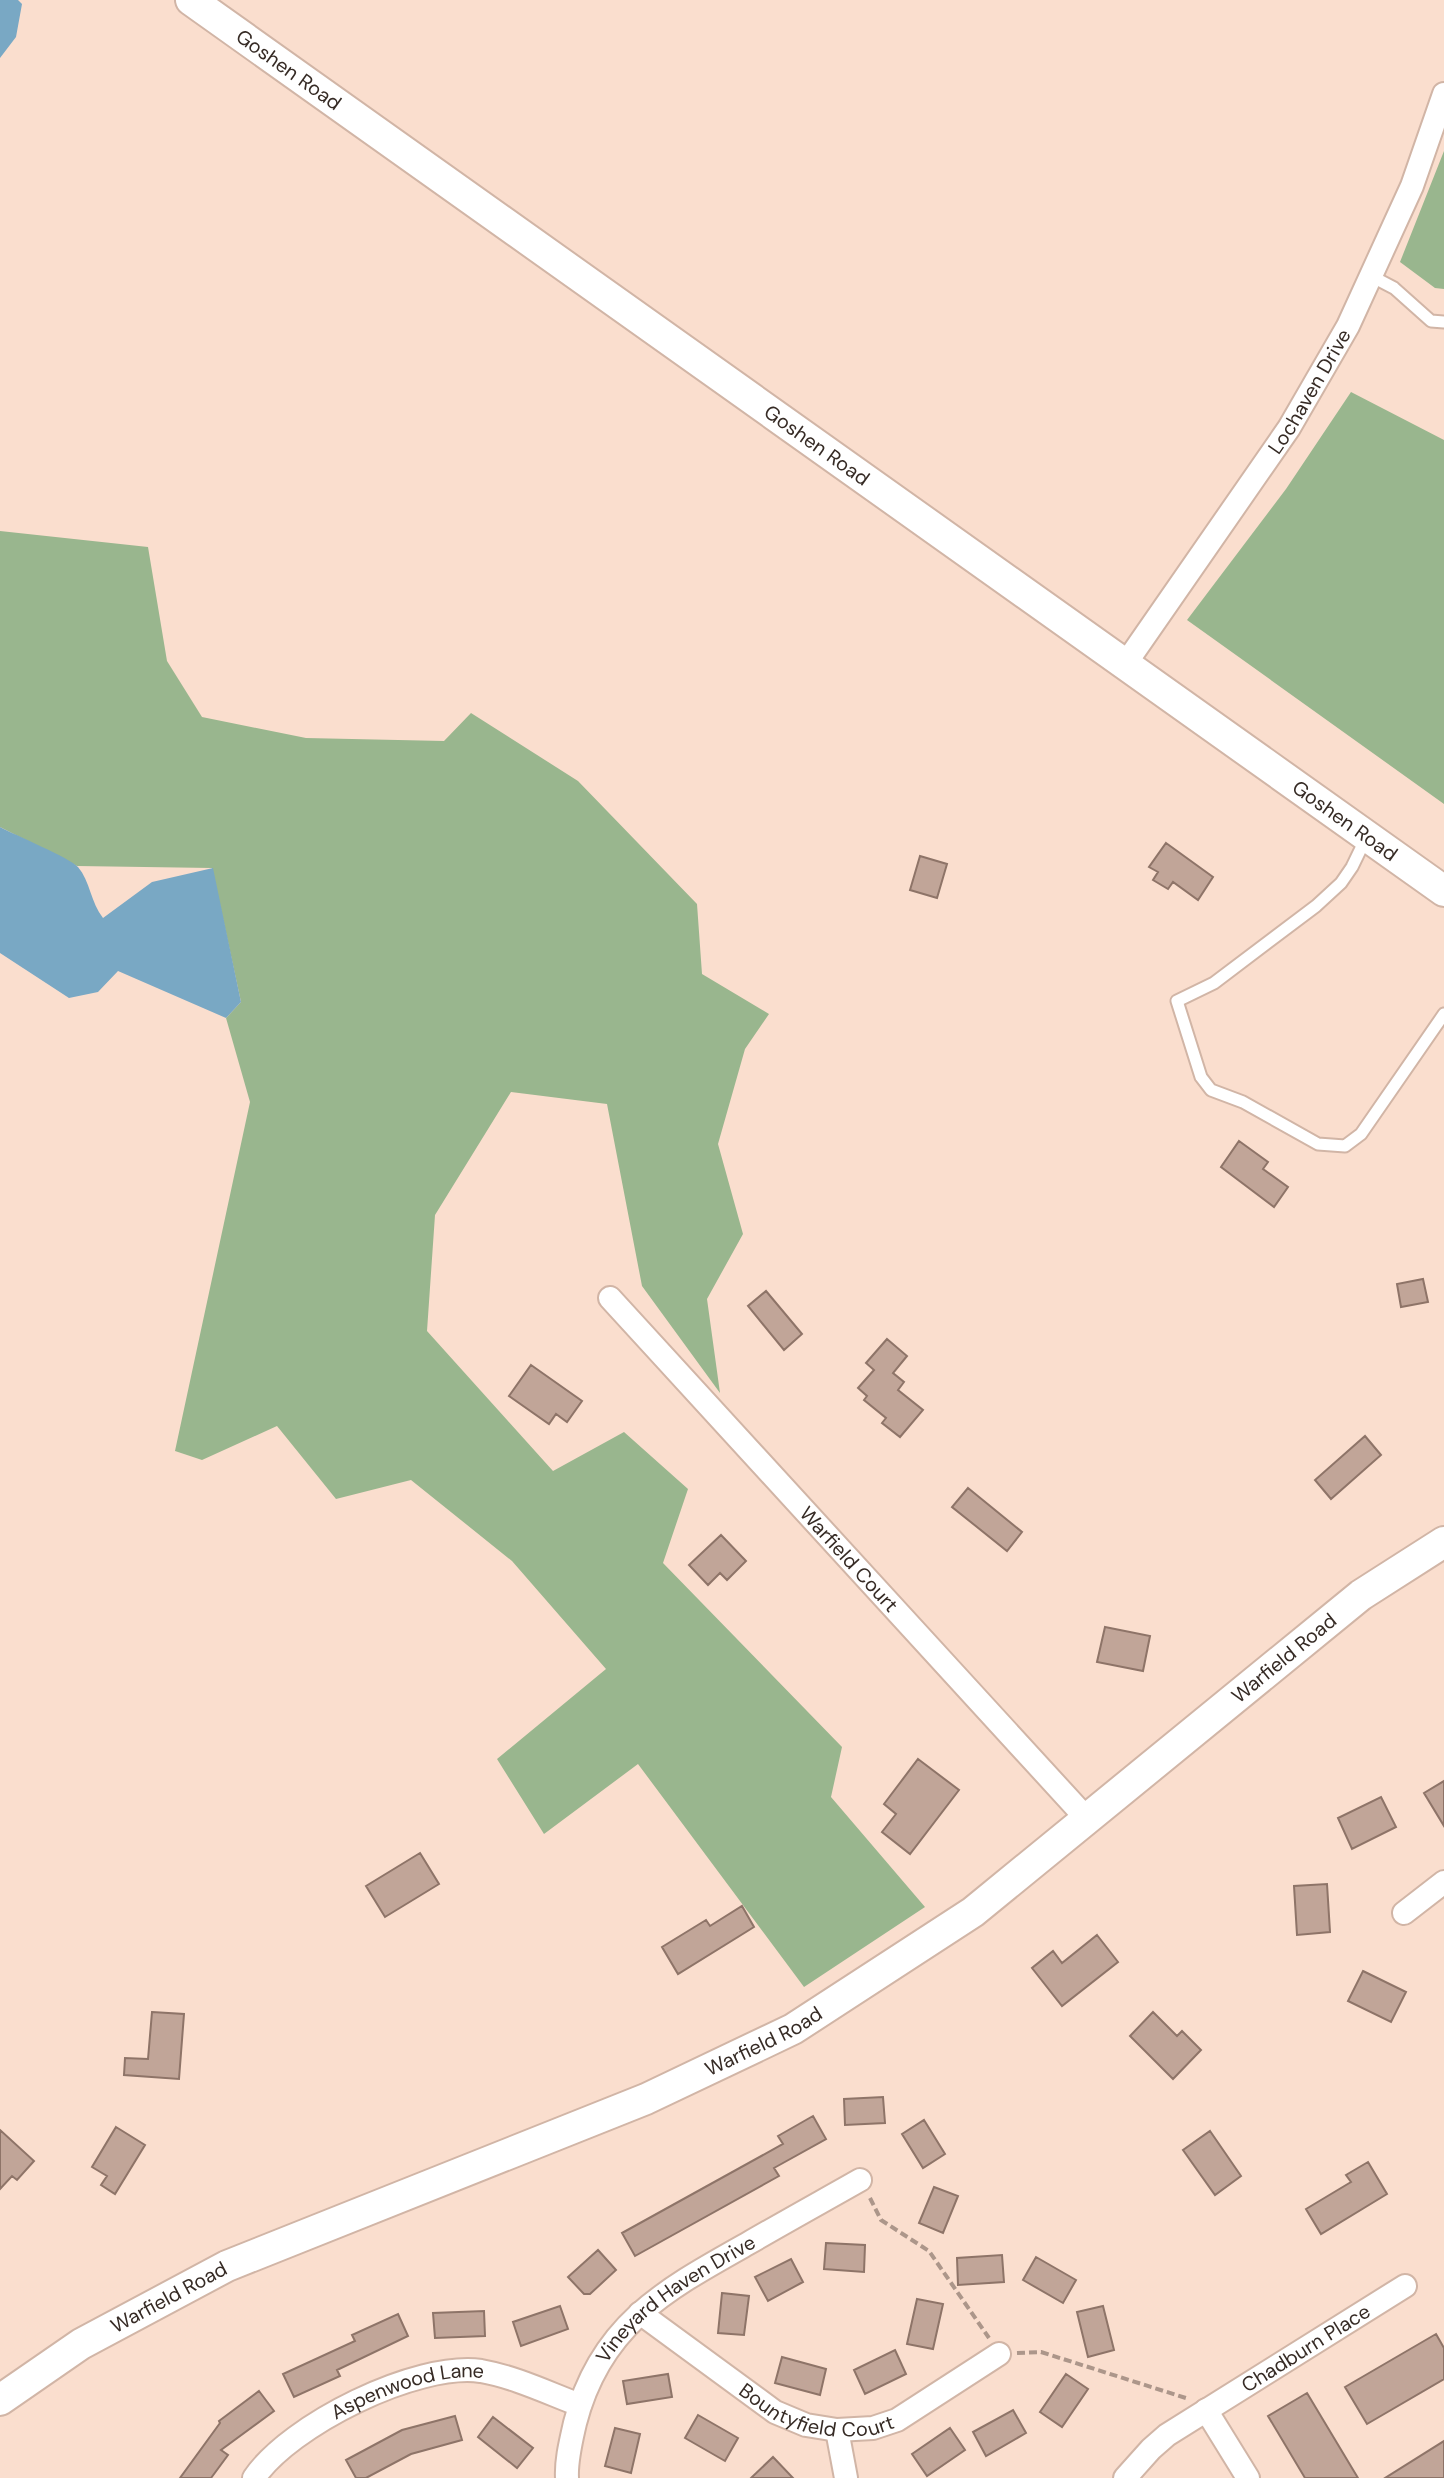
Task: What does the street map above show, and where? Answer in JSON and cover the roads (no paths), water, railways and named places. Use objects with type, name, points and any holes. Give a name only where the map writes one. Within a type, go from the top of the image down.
[{"type":"street","name":"Goshen Road","points":[[191,0],[1444,891]]},
{"type":"street","name":"Lochaven Drive","points":[[1126,663],[1289,428],[1348,326],[1412,186],[1444,94]]},
{"type":"street","name":"Warfield Court","points":[[610,1298],[1087,1819]]},
{"type":"street","name":"Warfield Road","points":[[0,2400],[81,2344],[227,2266],[646,2099],[793,2029],[973,1912],[1361,1595],[1444,1542]]},
{"type":"street","points":[[1404,1913],[1444,1882]]},
{"type":"street","name":"Vineyard Haven Drive","points":[[567,2478],[572,2435],[586,2385],[617,2337],[640,2313],[680,2282],[860,2180]]},
{"type":"street","name":"Chadburn Place","points":[[1125,2478],[1167,2435],[1405,2286]]},
{"type":"street","name":"Bountyfield Court","points":[[640,2313],[775,2412],[806,2425],[837,2430],[873,2428],[897,2420],[999,2354]]},
{"type":"street","name":"Aspenwood Lane","points":[[254,2478],[287,2443],[312,2424],[413,2379],[459,2370],[480,2371],[516,2380],[580,2405]]},
{"type":"street","points":[[1208,2408],[1248,2478]]},
{"type":"street","points":[[837,2430],[846,2478]]},
{"type":"lane","points":[[1371,276],[1394,288],[1431,321],[1444,322]]},
{"type":"lane","points":[[1367,836],[1341,883],[1316,906],[1214,983],[1177,1001],[1201,1077],[1211,1090],[1243,1102],[1318,1144],[1345,1146],[1361,1134],[1444,1014]]},
{"type":"water","points":[[0,0],[18,0],[22,4],[16,37],[0,58]]},
{"type":"water","points":[[0,827],[78,867],[103,918],[152,882],[213,868],[241,1002],[226,1018],[118,971],[98,992],[69,998],[0,953]]}]
